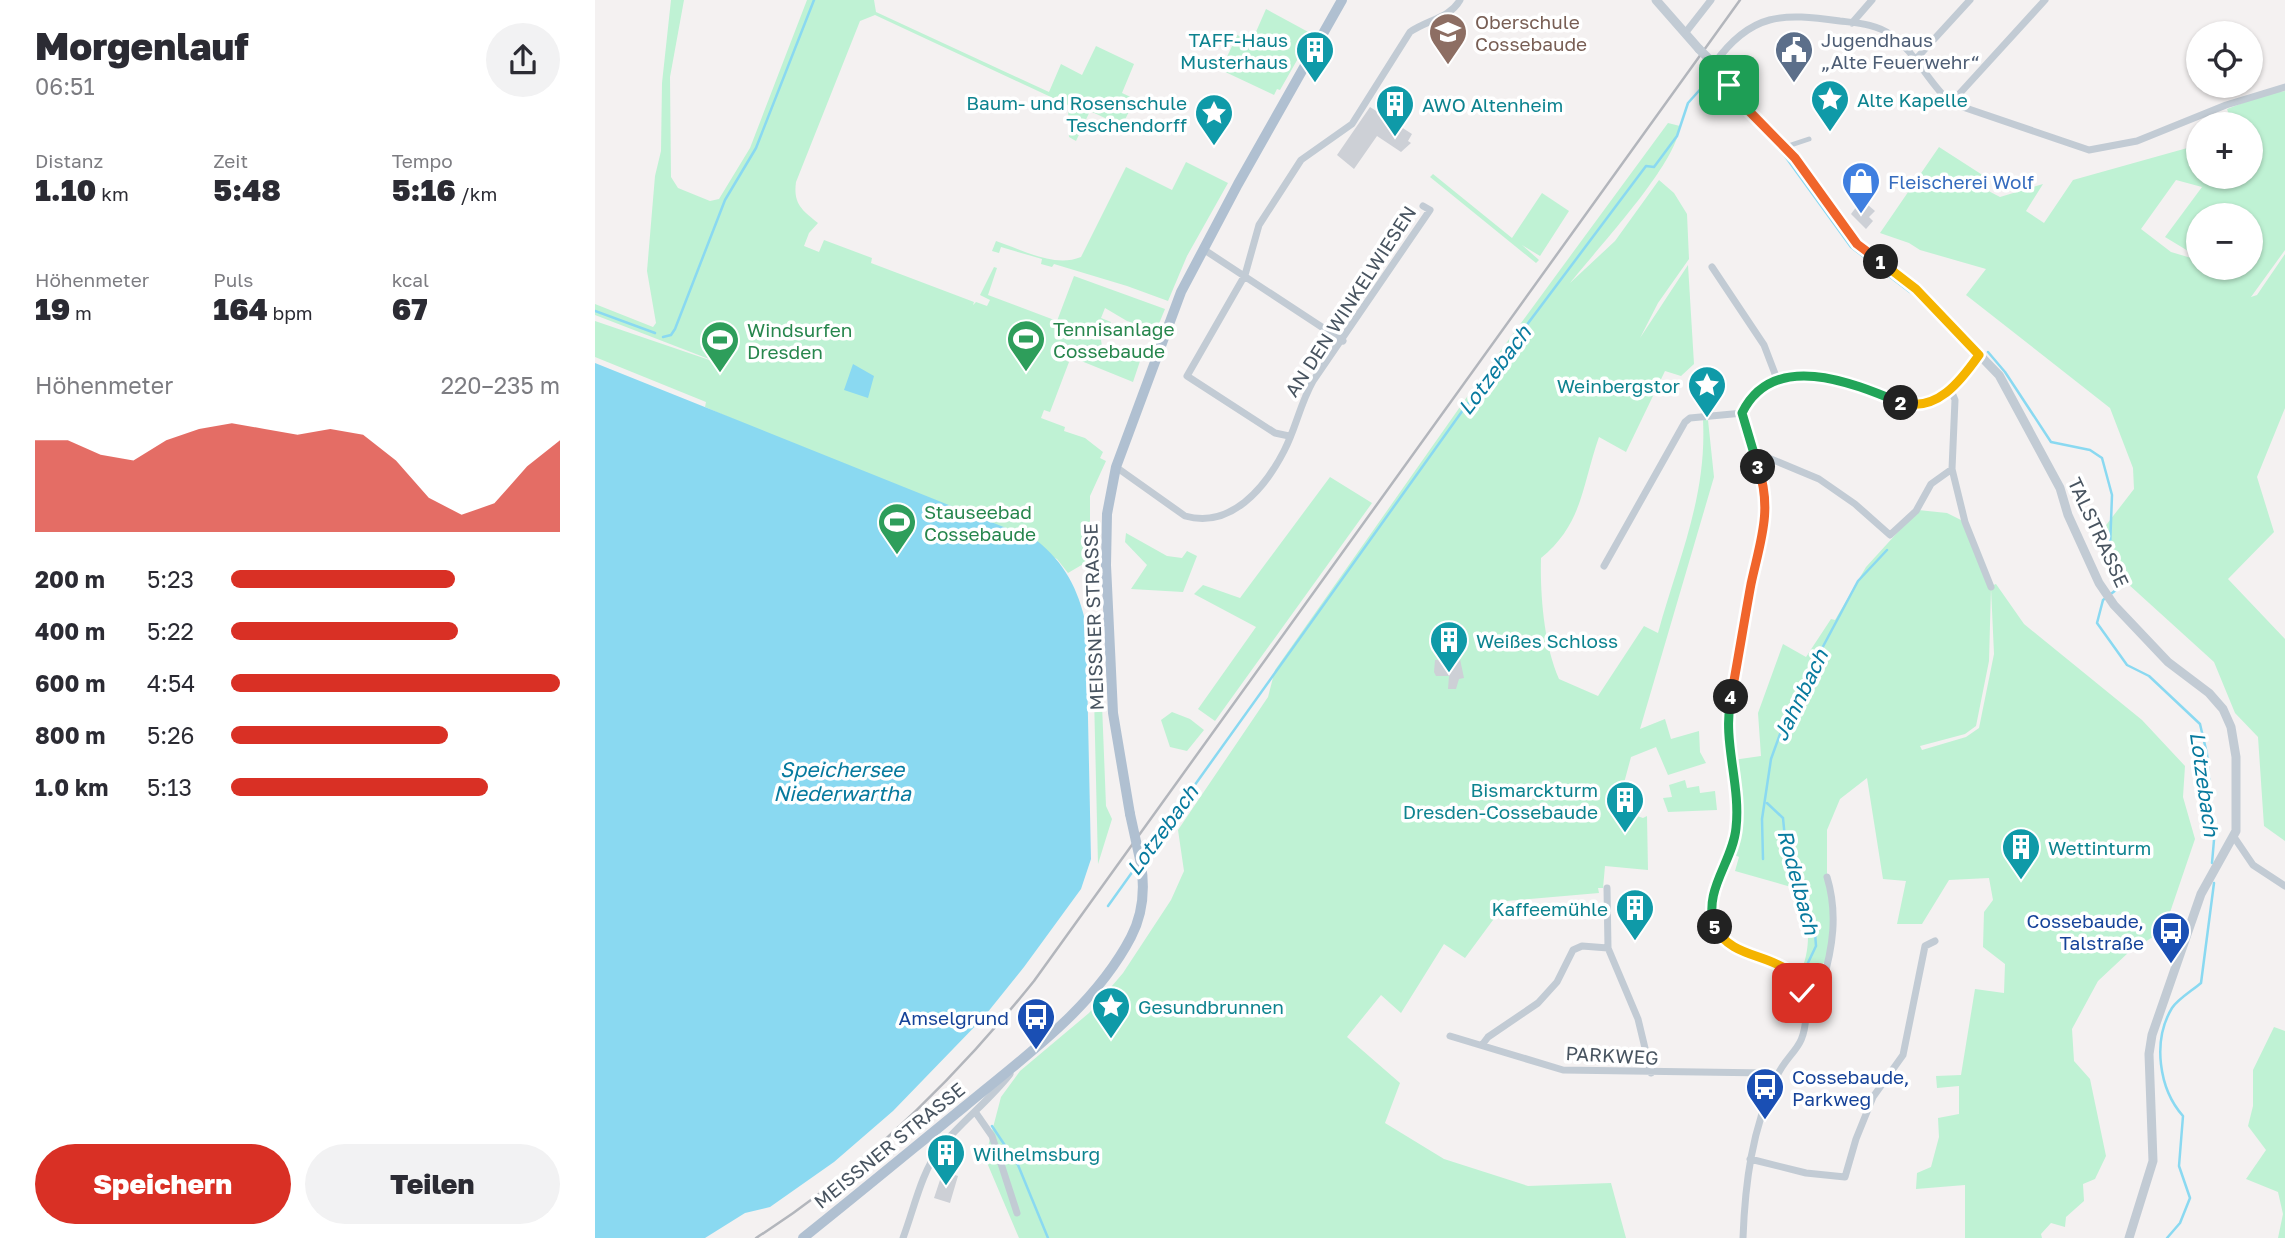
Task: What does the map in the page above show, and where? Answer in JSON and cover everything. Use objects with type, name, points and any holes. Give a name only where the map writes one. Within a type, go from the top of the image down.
[{"type":"main road","name":"MEISSNER STRASSE","points":[[803,1238],[996,1080],[1084,1003],[1132,935],[1142,900],[1141,864],[1113,713],[1106,565],[1107,514],[1116,467],[1174,308],[1203,248],[1342,0]]},
{"type":"street","points":[[1289,436],[1275,433],[1187,376],[1245,275],[1259,225],[1301,160],[1352,124],[1410,32],[1422,23],[1452,12],[1461,0]]},
{"type":"street","name":"TALSTRASSE","points":[[1656,0],[1712,62],[1748,110],[1785,147],[1857,244],[1916,289],[2007,388],[2060,488],[2068,515],[2099,583],[2114,605],[2168,662],[2209,693],[2223,709],[2231,727],[2236,757],[2238,820],[2234,837],[2201,894],[2152,1035],[2149,1054],[2153,1161],[2129,1238]]},
{"type":"street","points":[[1686,32],[1711,0]]},
{"type":"street","points":[[1852,23],[1872,0]]},
{"type":"street","points":[[1915,60],[1970,0]]},
{"type":"street","points":[[1951,103],[2045,0]]},
{"type":"street","points":[[1712,62],[1733,40],[1783,15],[1852,23],[1890,33],[1915,60],[1936,89],[1951,103],[2089,150],[2137,141],[2226,105],[2285,87]]},
{"type":"street","points":[[1785,147],[1809,139]]},
{"type":"street","name":"AN DEN WINKELWIESEN","points":[[1116,467],[1185,516],[1214,517],[1234,512],[1251,499],[1284,451],[1300,403],[1430,210],[1423,206]]},
{"type":"street","points":[[1203,248],[1343,341]]},
{"type":"street","points":[[1712,267],[1764,345],[1777,379]]},
{"type":"street","points":[[1743,1238],[1749,1159],[1777,1076],[1802,1044],[1806,1012],[1802,993],[1785,969],[1725,942],[1713,924],[1712,910],[1718,879],[1731,849],[1736,827],[1727,743],[1728,709],[1752,582],[1765,530],[1766,492],[1742,413],[1753,394],[1777,379],[1807,377],[1841,380],[1911,405],[1927,404],[1951,390],[1979,355]]},
{"type":"street","points":[[1951,390],[1955,400],[1952,469],[1965,522],[1991,587]]},
{"type":"street","points":[[1604,566],[1685,422],[1690,418],[1742,413]]},
{"type":"street","points":[[1756,459],[1764,456],[1819,479],[1890,535],[1916,511],[1931,484],[1952,469]]},
{"type":"street","points":[[2234,837],[2253,865],[2285,886]]},
{"type":"street","points":[[1802,993],[1822,984],[1830,957],[1835,914],[1827,877]]},
{"type":"street","points":[[1607,888],[1608,948],[1638,1019],[1650,1073]]},
{"type":"street","points":[[1749,1159],[1807,1173],[1845,1177],[1856,1139],[1873,1097],[1903,1055],[1925,946],[1935,941]]},
{"type":"street","points":[[1482,1045],[1488,1037],[1538,1003],[1557,982],[1573,950],[1582,946],[1608,948]]},
{"type":"street","name":"PARKWEG","points":[[1451,1036],[1563,1070],[1767,1073],[1777,1076]]},
{"type":"street","points":[[903,1238],[932,1162],[948,1140],[976,1113],[1011,1072],[1012,1066]]},
{"type":"street","points":[[976,1113],[992,1136],[1017,1213]]},
{"type":"green space","points":[[671,0],[684,0],[670,77],[671,177],[678,188],[710,201],[719,199],[750,148],[807,0],[874,0],[876,12],[1049,92],[1061,64],[1082,75],[1096,46],[1134,64],[1122,93],[1135,99],[1122,126],[1090,111],[1076,141],[1069,137],[1068,105],[875,15],[860,21],[795,190],[800,206],[818,223],[809,233],[804,246],[819,252],[824,240],[872,258],[871,263],[974,302],[973,305],[976,302],[987,306],[990,300],[980,295],[994,267],[997,268],[988,295],[1057,321],[1074,276],[1165,309],[1156,331],[1127,321],[1105,308],[1101,318],[1111,322],[1109,326],[1104,324],[1100,332],[1102,347],[1140,361],[1133,382],[1064,354],[1062,359],[1069,362],[1050,412],[1044,410],[1041,418],[1065,427],[1064,431],[1085,438],[1103,452],[1100,458],[1106,461],[1090,496],[1090,560],[1068,573],[1057,559],[705,407],[706,402],[595,357],[595,321],[727,366],[595,315],[595,304],[653,327],[656,323],[647,271],[655,176],[661,151],[662,83]]},
{"type":"green space","points":[[1266,9],[1312,34],[1280,90],[1277,89],[1274,95],[1221,70],[1237,35],[1252,41]]},
{"type":"green space","points":[[2285,91],[2285,250],[2251,297],[2257,295],[2285,254],[2285,408],[2257,477],[2274,532],[2228,579],[2285,639],[2285,841],[2264,826],[2258,737],[2235,713],[2214,662],[2106,564],[2100,533],[2134,489],[2133,468],[2110,408],[1966,295],[1986,269],[1920,250],[1909,243],[1880,233],[1939,147],[1984,176],[1977,185],[2000,197],[2043,184],[2026,211],[2044,223],[2073,180],[2186,148],[2186,183],[2176,180],[2141,229],[2171,252],[2186,256],[2186,280],[2263,280],[2263,203],[2190,203],[2201,189],[2263,189],[2263,112],[2228,112],[2227,109],[2256,98],[2263,98],[2263,95]]},
{"type":"green space","points":[[1668,123],[1680,126],[1665,162],[1634,206],[1570,283],[1615,241],[1659,180],[1674,193],[1687,214],[1689,259],[1658,303],[1640,338],[1688,265],[1694,364],[1681,376],[1665,371],[1626,452],[1599,437],[1573,517],[1555,545],[1541,558],[1541,588],[1546,636],[1559,679],[1598,696],[1644,626],[1658,633],[1696,502],[1703,448],[1703,420],[1708,420],[1714,477],[1640,729],[1665,719],[1671,739],[1699,731],[1700,752],[1706,763],[1668,775],[1656,747],[1631,757],[1617,809],[1643,818],[1647,816],[1648,870],[1605,866],[1603,888],[1598,888],[1599,893],[1507,901],[1465,958],[1444,944],[1401,1013],[1381,995],[1347,1037],[1400,1083],[1385,1123],[1444,1159],[1528,1186],[1611,1183],[1626,1238],[1019,1238],[985,1158],[1001,1097],[1020,1071],[1089,1013],[1123,973],[1171,900],[1184,871],[1178,830],[1268,697],[1275,670],[1474,387]]},
{"type":"green space","points":[[1186,162],[1228,183],[1187,256],[1168,301],[1054,264],[1052,267],[1041,264],[1042,259],[1001,247],[999,253],[992,251],[996,241],[1049,259],[1071,260],[1081,257],[1126,167],[1172,190]]},
{"type":"green space","points":[[1433,174],[1512,238],[1542,193],[1569,211],[1540,256],[1522,245],[1539,260],[1536,263],[1430,177]]},
{"type":"green space","points":[[2186,209],[2186,250],[2165,237]]},
{"type":"green space","points":[[1330,477],[1372,503],[1215,721],[1198,709],[1256,627],[1194,594],[1203,585],[1240,598]]},
{"type":"green space","points":[[1918,510],[1947,513],[1965,522],[1991,586],[1996,584],[2024,624],[2142,720],[2185,766],[2183,797],[2195,839],[2164,930],[2129,952],[2098,981],[2072,1029],[2074,1061],[2090,1079],[2106,1156],[2095,1179],[2083,1184],[2084,1201],[2066,1217],[2065,1227],[2051,1223],[2041,1234],[2042,1238],[1965,1238],[1965,1185],[1916,1189],[1917,1173],[1931,1167],[1939,1137],[1938,1118],[1959,1114],[1959,1086],[1937,1088],[1936,1076],[1961,1075],[1975,989],[2004,993],[2005,964],[1983,947],[1984,912],[1993,900],[1989,878],[1949,880],[1922,924],[1897,924],[1906,881],[1883,879],[1867,778],[1840,799],[1827,830],[1827,877],[1834,899],[1830,957],[1813,973],[1802,969],[1808,938],[1798,889],[1735,871],[1739,857],[1733,854],[1739,807],[1733,760],[1761,756],[1758,713],[1783,644],[1806,657],[1831,619],[1835,620],[1866,567]],"holes":[[[1991,588],[1994,654],[1979,728],[1966,737],[1922,750],[1920,746],[1965,734],[1976,726],[1989,661]]]},
{"type":"green space","points":[[1126,533],[1167,556],[1182,558],[1187,551],[1197,556],[1183,592],[1131,589],[1147,565],[1125,542]]},
{"type":"green space","points":[[1100,653],[1106,806],[1112,819],[1098,864],[1093,654]]},
{"type":"green space","points":[[1172,712],[1190,719],[1204,730],[1187,751],[1170,747],[1161,720]]},
{"type":"green space","points":[[1685,780],[1687,788],[1699,786],[1700,793],[1715,791],[1717,810],[1668,812],[1663,798],[1672,797],[1669,785]]},
{"type":"green space","points":[[2274,1027],[2285,1031],[2285,1238],[2278,1238],[2283,1214],[2278,1192],[2246,1179],[2266,1150],[2248,1126],[2253,1106],[2253,1070]]},
{"type":"water","name":"Speichersee Niederwartha","points":[[595,363],[1036,540],[1055,558],[1069,578],[1079,599],[1086,624],[1091,859],[1081,889],[983,1018],[893,1111],[834,1162],[770,1207],[745,1213],[705,1238],[595,1238]]},
{"type":"water","points":[[853,364],[874,376],[868,398],[844,390]]},
{"type":"building","name":"AWO Altenheim","points":[[1370,107],[1412,134],[1408,141],[1411,143],[1401,152],[1377,136],[1354,169],[1337,155]]},
{"type":"building","name":"Fleischerei Wolf","points":[[1868,205],[1875,211],[1869,217],[1873,221],[1866,229],[1851,214],[1857,206],[1862,211]]},
{"type":"building","name":"Weißes Schloss","points":[[1460,659],[1464,678],[1459,679],[1456,689],[1448,689],[1449,676],[1436,676],[1435,660]]},
{"type":"building","name":"Wilhelmsburg","points":[[943,1171],[958,1176],[950,1203],[934,1198]]},
{"type":"waterway","points":[[663,337],[671,335],[675,329],[725,200],[756,148],[814,0]]},
{"type":"waterway","name":"Lotzebach","points":[[1144,856],[1463,410],[1646,166],[1654,167],[1677,136],[1688,103],[1705,84],[1720,85],[1785,156],[1851,247],[1910,292]]},
{"type":"waterway","points":[[595,311],[655,333]]},
{"type":"waterway","name":"Lotzebach","points":[[1988,352],[2005,372],[2051,442],[2090,450],[2102,458],[2112,495],[2110,548],[2116,590],[2103,600],[2097,623],[2127,665],[2149,676],[2200,724],[2207,754],[2214,840],[2212,863]]},
{"type":"waterway","name":"Jahnbach","points":[[1763,859],[1762,819],[1771,759],[1788,712],[1858,581],[1887,550]]},
{"type":"waterway","name":"Rodelbach","points":[[1767,803],[1783,818],[1786,849],[1815,933],[1816,946],[1806,967]]},
{"type":"waterway","name":"Lotzebach","points":[[1108,906],[1138,864]]},
{"type":"waterway","name":"Lotzebach","points":[[2167,1238],[2180,1223],[2190,1198],[2179,1166],[2183,1116],[2168,1092],[2160,1050],[2162,1035],[2172,1008],[2201,983],[2214,883]]},
{"type":"waterway","points":[[992,1126],[1018,1165],[1048,1238]]},
{"type":"railway","points":[[756,1238],[833,1183],[905,1121],[972,1053],[1034,981],[1740,0]]},
{"type":"place","name":"Oberschule Cossebaude","points":[[1448,66]]},
{"type":"place","name":"TAFF-Haus Musterhaus","points":[[1315,84]]},
{"type":"place","name":"Jugendhaus „Alte Feuerwehr“","points":[[1794,84]]},
{"type":"place","name":"Alte Kapelle","points":[[1830,133]]},
{"type":"place","name":"AWO Altenheim","points":[[1395,138]]},
{"type":"place","name":"Baum- und Rosenschule Teschendorff","points":[[1214,147]]},
{"type":"place","name":"Fleischerei Wolf","points":[[1861,215]]},
{"type":"place","name":"Tennisanlage Cossebaude","points":[[1026,373]]},
{"type":"place","name":"Windsurfen Dresden","points":[[720,374]]},
{"type":"place","name":"Weinbergstor","points":[[1707,419]]},
{"type":"place","name":"Stauseebad Cossebaude","points":[[897,556]]},
{"type":"place","name":"Weißes Schloss","points":[[1449,674]]},
{"type":"place","name":"Bismarckturm Dresden-Cossebaude","points":[[1625,834]]},
{"type":"place","name":"Wettinturm","points":[[2021,881]]},
{"type":"place","name":"Kaffeemühle","points":[[1635,942]]},
{"type":"place","name":"Cossebaude, Talstraße","points":[[2171,965]]},
{"type":"place","name":"Gesundbrunnen","points":[[1111,1040]]},
{"type":"place","name":"Amselgrund","points":[[1036,1051]]},
{"type":"place","name":"Cossebaude, Parkweg","points":[[1765,1121]]},
{"type":"place","name":"Wilhelmsburg","points":[[946,1187]]},
{"type":"route","points":[[1729,85],[1748,110],[1795,158],[1857,244],[1916,289],[1979,355],[1961,382],[1927,404],[1911,405],[1900,402],[1841,380],[1789,377],[1763,385],[1753,394],[1742,413],[1766,492],[1766,519],[1728,709],[1727,743],[1737,814],[1735,838],[1714,894],[1713,924],[1725,942],[1790,972],[1802,993]]}]
